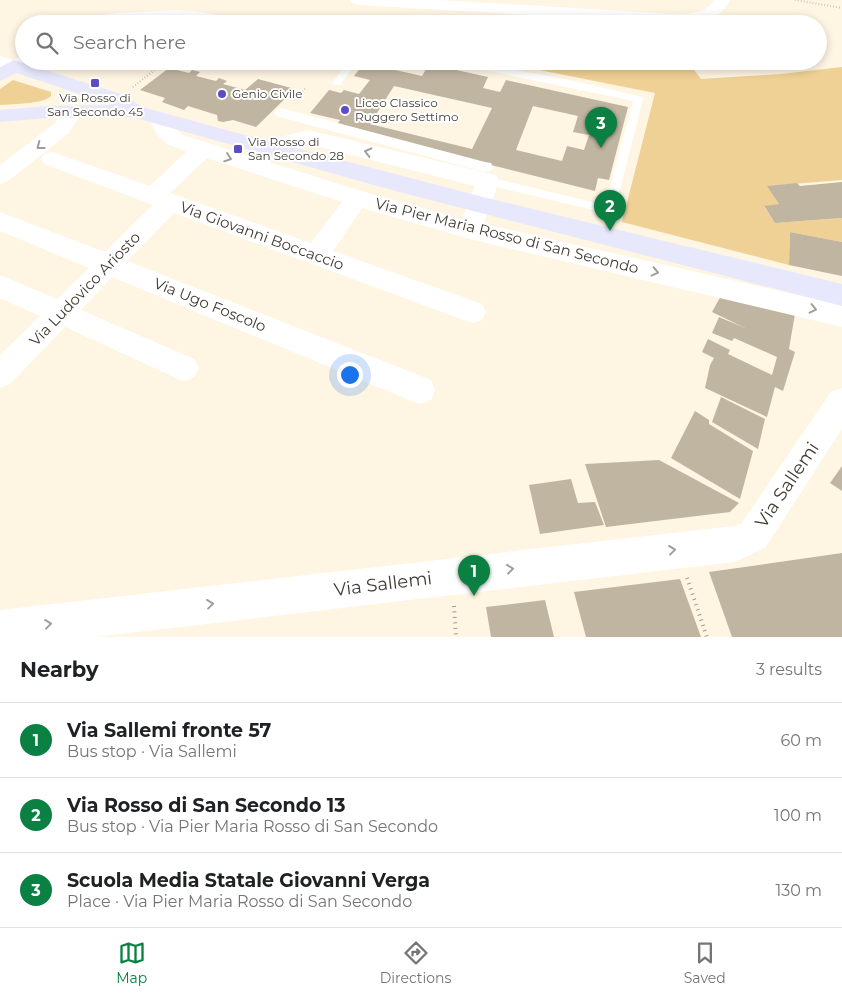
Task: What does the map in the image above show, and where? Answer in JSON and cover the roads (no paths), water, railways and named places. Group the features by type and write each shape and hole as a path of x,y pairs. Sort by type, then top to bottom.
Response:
{"main road":[{"name":"Via Pier Maria Rosso di San Secondo","path":"22,70 76,86 159,118 265,148 502,212 842,295"},
{"path":"48,112 66,101 76,86"},
{"path":"0,116 126,105"}],"street":[{"path":"358,0 499,11 592,15"},
{"path":"702,15 711,13 718,8 722,0"},
{"path":"0,176 62,128 73,111"},
{"path":"281,113 486,180"},
{"name":"Via Pier Maria Rosso di San Secondo","path":"159,118 165,132 175,140 357,198 842,316"},
{"path":"265,148 308,137 486,180"},
{"name":"Via Ludovico Ariosto","path":"0,375 108,264 203,149"},
{"name":"Via Giovanni Boccaccio","path":"52,159 472,312"},
{"path":"473,225 486,180"},
{"path":"316,256 357,198"},
{"name":"Via Ugo Foscolo","path":"0,221 420,390"},
{"path":"0,286 184,368"},
{"name":"Via Sallemi","path":"0,629 677,549 735,544 753,536 842,402"}],"lane":[{"path":"336,83 347,70"},
{"path":"486,180 610,210 638,99 499,70"}],"place":[{"name":"Via Rosso di San Secondo 45","path":"95,83"},
{"name":"Genio Civile","path":"222,94"},
{"name":"Liceo Classico Ruggero Settimo","path":"345,110"},
{"name":"Scuola Media Statale Giovanni Verga","path":"601,148"},
{"name":"Via Rosso di San Secondo 28","path":"238,149"},
{"name":"Via Rosso di San Secondo 13","path":"610,231"},
{"name":"Via Sallemi fronte 57","path":"474,596"}]}
